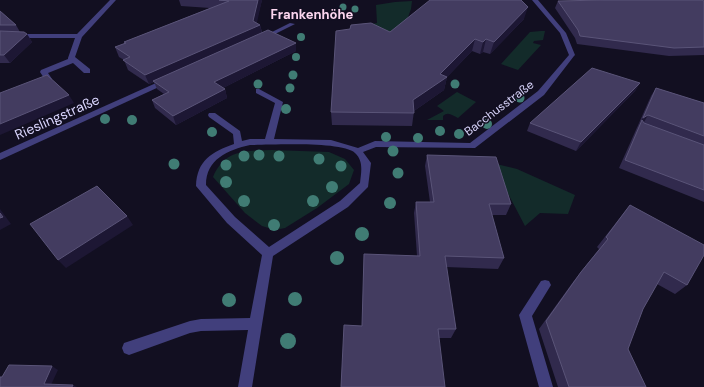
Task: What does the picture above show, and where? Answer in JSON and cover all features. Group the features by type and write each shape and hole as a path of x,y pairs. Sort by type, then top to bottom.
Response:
{"street":[{"path":"87,71 71,58 79,36 113,0"},
{"name":"Bacchusstraße","path":"358,151 374,144 472,146 541,93 572,56 563,34 535,0"},
{"path":"256,41 292,24"},
{"path":"0,36 79,36"},
{"path":"34,84 48,79 44,72 73,60"},
{"name":"Rieslingstraße","path":"0,157 176,77"},
{"path":"259,91 279,102 269,142"},
{"path":"212,115 237,133 238,144"},
{"path":"245,387 268,253 344,204 365,184 366,163 358,151 349,147 331,143 250,142 238,144 226,149 209,162 202,172 201,186 231,220 268,253"},
{"path":"545,285 524,315 546,387"},
{"path":"129,348 190,327 201,325 255,324"}],"green space":[{"path":"412,1 411,9 404,28 389,35 372,24 377,23 376,5"},
{"path":"545,31 543,40 534,41 533,43 541,45 518,70 501,64 530,32"},
{"path":"457,92 476,102 458,118 448,114 443,116 443,120 427,120 444,111 437,106"},
{"path":"272,150 329,152 345,159 354,170 349,184 317,208 285,228 275,230 262,226 245,213 213,177 218,168 230,156 237,153"},
{"path":"492,163 517,169 575,195 568,214 540,213 525,226"}],"building":[{"path":"219,0 258,0 253,21 260,25 145,75 123,60 130,57 115,47 126,43 124,42 229,1"},
{"path":"430,0 521,0 528,7 494,42 486,39 483,42 475,39 440,74 447,77 413,100 414,113 331,112 336,31 350,29 351,25 371,23 390,32"},
{"path":"702,0 704,1 704,47 674,48 580,36 578,30 558,1"},
{"path":"0,11 16,25 0,25"},
{"path":"268,30 296,43 214,82 225,89 173,116 152,100 169,92 153,81"},
{"path":"0,31 24,32 27,34 4,55 0,55"},
{"path":"592,68 640,83 581,142 530,123"},
{"path":"47,75 69,95 0,124 0,93"},
{"path":"656,88 704,103 704,136 648,115 643,118"},
{"path":"642,120 644,123 704,145 704,190 625,160"},
{"path":"427,155 496,157 511,204 489,204 504,258 445,256 456,329 438,329 445,387 341,387 344,325 362,326 364,254 420,256 416,202 434,202"},
{"path":"97,186 127,216 58,260 30,224"},
{"path":"630,205 704,245 704,255 687,285 664,272 643,309 628,349 646,387 569,387 546,321 581,272 608,239 606,237"},
{"path":"9,365 52,366 44,384 73,385 72,387 0,387 0,377 2,377"}],"district":[{"name":"Frankenhöhe","path":"312,14"}]}
